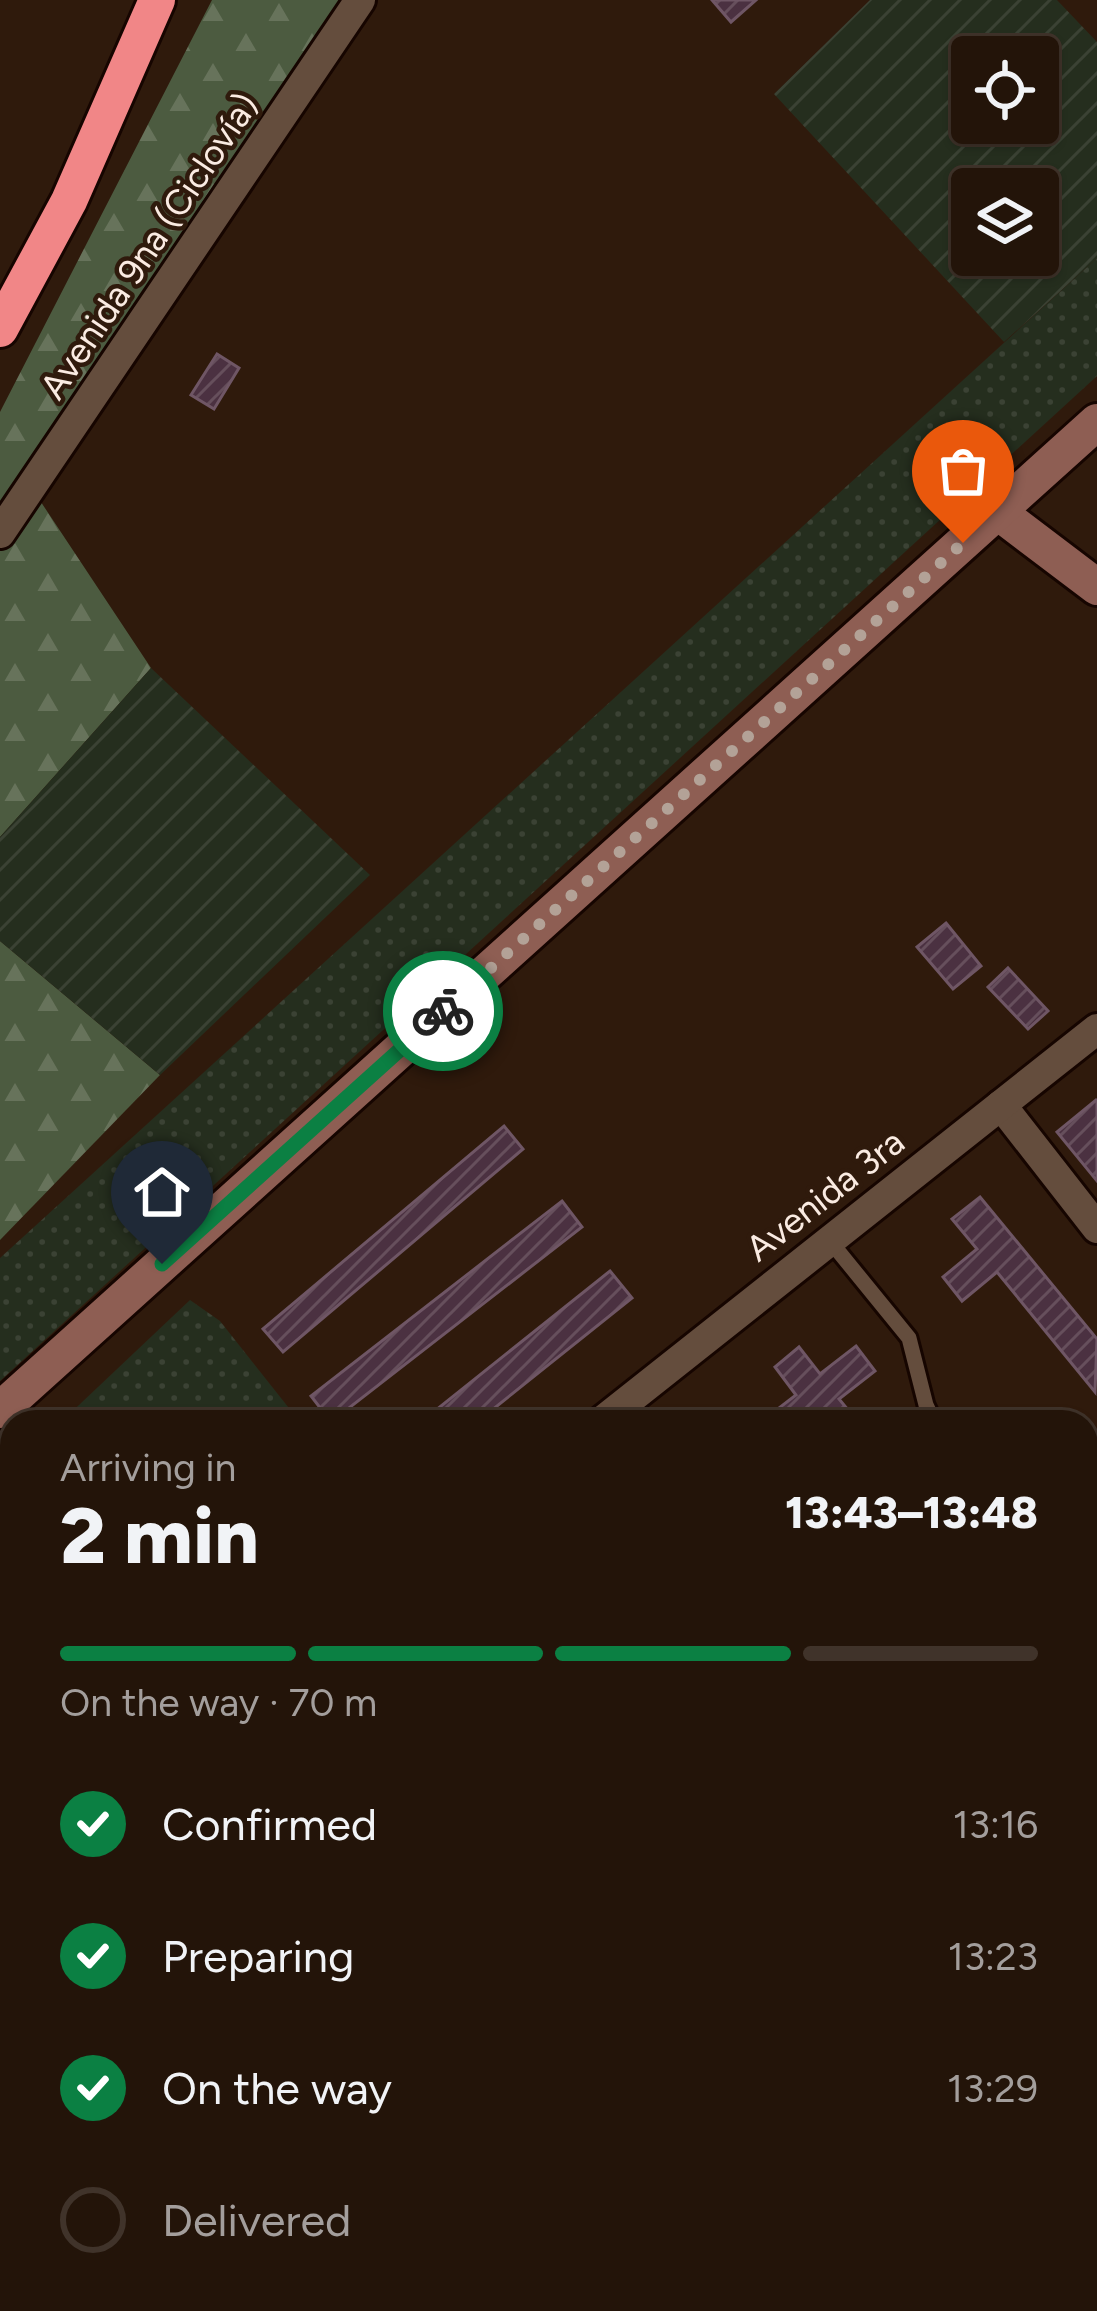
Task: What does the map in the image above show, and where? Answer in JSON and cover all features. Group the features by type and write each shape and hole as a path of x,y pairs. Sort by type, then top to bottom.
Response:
{"highway":[{"path":"0,328 69,201 157,0"}],"main road":[{"path":"0,1410 1097,422"},
{"path":"998,512 1097,587"}],"street":[{"name":"Avenida 9na (Ciclovía)","path":"0,533 360,0"},
{"name":"Avenida 3ra","path":"616,1410 1097,1029"},
{"path":"1001,1105 1097,1228"}],"lane":[{"path":"830,1241 909,1338 928,1410"}],"green space":[{"path":"212,0 366,0 29,484 151,668 0,837 0,412"},
{"path":"870,0 1057,0 1097,42 1097,258 1004,342 774,94"},
{"path":"1097,258 1097,376 0,1381 0,1258"},
{"path":"151,668 370,875 160,1075 0,941 0,837"},
{"path":"0,941 160,1075 0,1240"},
{"path":"190,1300 220,1321 290,1410 74,1410"}],"building":[{"path":"712,0 756,0 731,22"},
{"path":"217,354 239,368 214,409 191,395"},
{"path":"946,923 981,966 953,989 917,947"},
{"path":"1008,968 1048,1011 1028,1029 988,987"},
{"path":"1097,1101 1097,1181 1057,1132"},
{"path":"504,1126 523,1149 283,1352 263,1329"},
{"path":"980,1197 1097,1339 1095,1392 997,1272 962,1301 943,1277 977,1249 952,1219"},
{"path":"562,1201 582,1227 346,1410 322,1410 311,1396"},
{"path":"610,1271 632,1298 492,1410 436,1410"},
{"path":"856,1346 875,1371 839,1399 848,1410 777,1410 796,1395 775,1367 799,1347 820,1374"}],"way so far":[{"path":"443,1011 963,543"}],"route":[{"path":"162,1264 443,1011"}]}
